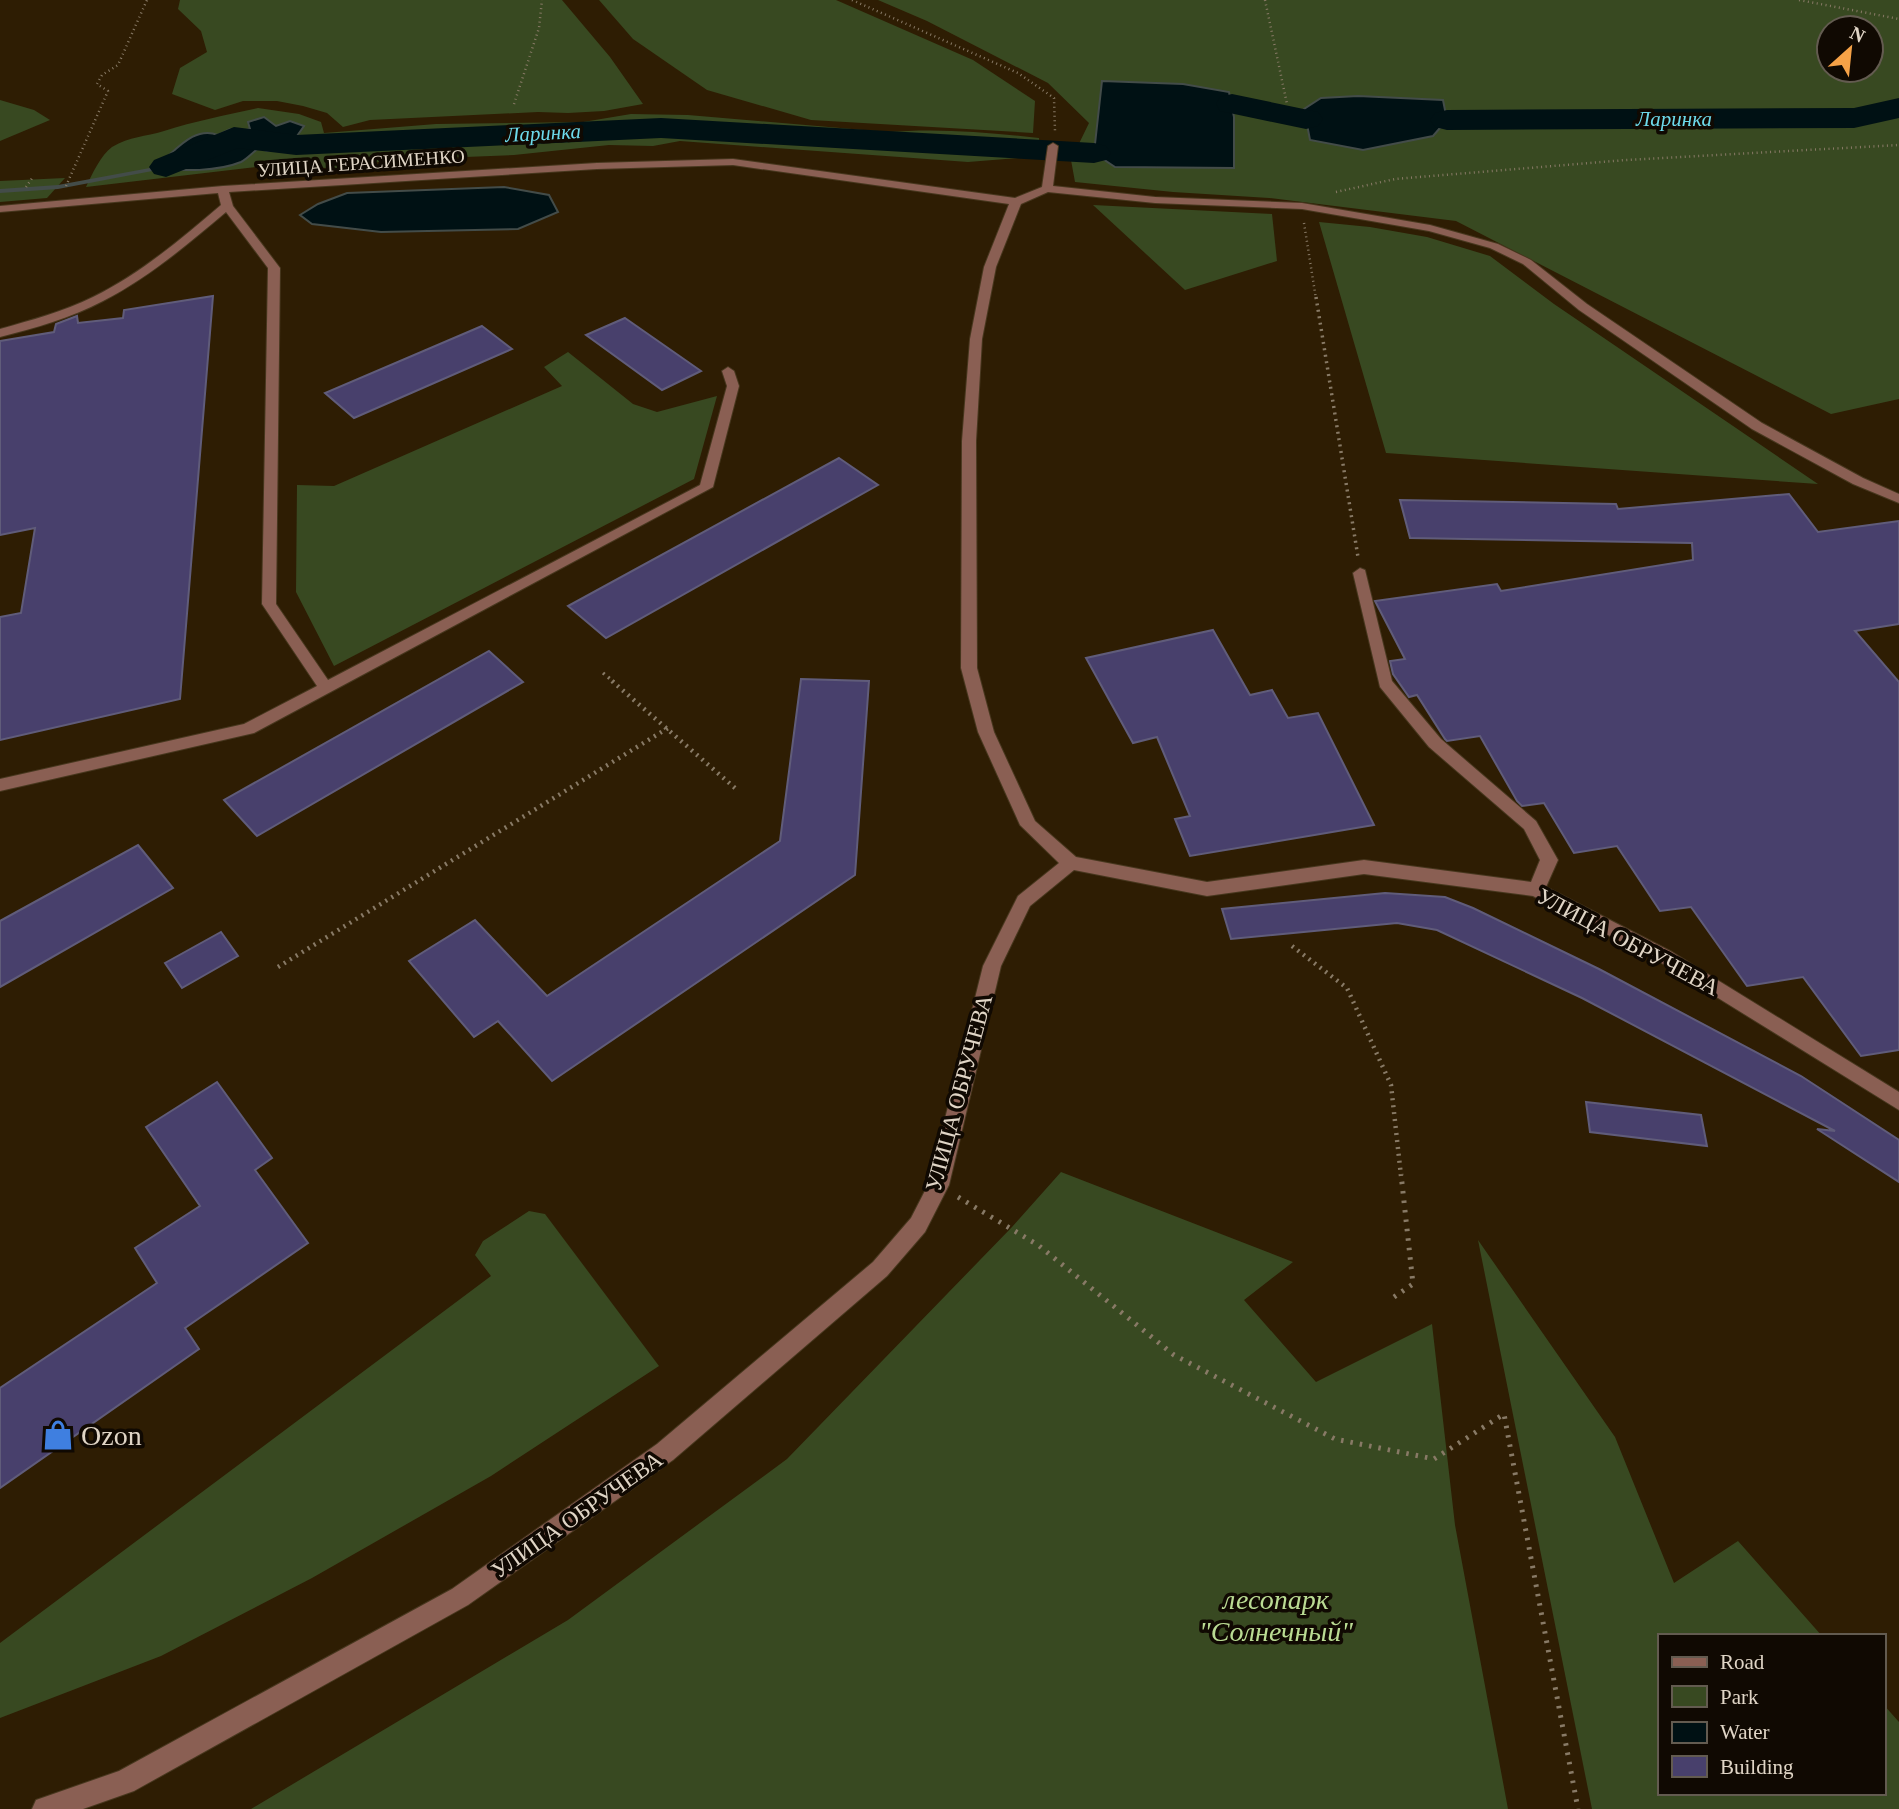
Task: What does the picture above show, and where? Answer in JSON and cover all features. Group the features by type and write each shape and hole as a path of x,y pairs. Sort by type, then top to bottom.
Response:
{"street":[{"path":"1047,189 1053,150"},
{"name":"УЛИЦА ГЕРАСИМЕНКО","path":"0,209 223,189 597,166 733,162 1016,202"},
{"path":"223,189 227,206 274,268 269,604 326,688"},
{"path":"1070,863 1028,825 986,732 969,668 969,441 976,339 990,267 1016,202 1047,189 1155,200 1302,206 1430,228 1494,246 1527,261 1583,307 1757,426 1858,481 1899,499"},
{"path":"0,333 46,319 109,293 178,247 227,206"},
{"path":"0,785 248,729 706,488 733,386 727,371"},
{"path":"1360,573 1385,683 1436,743 1530,825 1549,860 1536,890"},
{"name":"УЛИЦА ОБРУЧЕВА","path":"45,1809 125,1782 460,1597 665,1452 880,1269 918,1225 939,1185 992,966 1024,901 1070,863 1207,889 1364,867 1536,890 1666,957 1899,1102"}],"path":[{"path":"68,182 108,91 97,84 102,75 118,65 147,0"},
{"path":"514,104 539,28 542,0"},
{"path":"852,0 1018,73 1054,98 1056,122 1053,150"},
{"path":"1265,0 1287,104"},
{"path":"1799,0 1899,19"},
{"path":"1360,573 1302,206 1345,189 1395,179 1626,160 1899,145"},
{"path":"603,673 735,788"},
{"path":"278,967 667,728"},
{"path":"1292,946 1347,988 1391,1086 1413,1284 1394,1297"},
{"path":"939,1185 1038,1245 1174,1355 1335,1439 1434,1460 1504,1414 1578,1809"}],"green space":[{"path":"180,0 562,0 610,57 643,104 604,111 370,120 343,127 327,113 277,101 243,101 215,110 172,94 180,68 207,52 201,31 178,9"},
{"path":"599,0 836,0 973,60 1035,101 1033,133 811,120 707,90 633,39"},
{"path":"878,0 1899,0 1899,399 1831,414 1456,221 1269,198 1075,182 1071,160 1089,123 1048,83 927,21","holes":["1358,96 1443,100 1363,150 1311,140 1304,109 1321,98"]},
{"path":"0,100 34,110 50,120 0,141"},
{"path":"258,108 299,114 321,122 324,133 436,124 583,122 631,114 688,115 887,132 982,132 1039,138 1040,153 1031,157 968,162 680,141 653,146 609,145 514,155 388,160 345,169 274,165 86,187 104,155 119,143"},
{"path":"65,178 47,198 0,202 0,181"},
{"path":"1093,205 1272,214 1277,261 1185,290"},
{"path":"1319,222 1427,237 1490,256 1554,304 1818,484 1386,453"},
{"path":"568,352 633,404 657,412 717,396 694,479 334,666 296,592 297,485 334,486 562,386 544,367"},
{"name":"лесопарк \"Солнечный\"","path":"1061,1172 1293,1262 1244,1300 1316,1382 1432,1324 1455,1525 1508,1809 251,1809 568,1620 787,1459 1012,1227"},
{"path":"529,1211 545,1214 659,1366 491,1476 312,1578 161,1656 0,1718 0,1643 491,1276 475,1255 483,1241"},
{"path":"1478,1240 1615,1437 1674,1583 1738,1541 1820,1634 1658,1634 1658,1795 1885,1795 1885,1706 1899,1722 1899,1809 1592,1809"}],"water":[{"path":"1102,81 1183,84 1229,92 1234,117 1234,168 1115,167 1094,153"},
{"path":"1358,96 1443,100 1447,120 1433,136 1363,150 1310,140 1304,109 1321,98"},
{"path":"264,117 276,126 290,121 304,126 297,136 296,145 267,151 259,148 241,162 212,169 177,169 161,162 194,136 202,133 218,135 230,129 236,132 250,129 248,122"},
{"path":"504,187 549,195 558,212 518,229 381,232 312,224 300,215 318,204 347,193"}],"building":[{"path":"213,296 180,699 0,740 0,617 21,613 35,528 0,535 0,341 54,332 56,324 77,316 78,323 123,318 124,310"},
{"path":"625,318 701,371 662,390 586,335"},
{"path":"482,326 512,349 354,418 325,393"},
{"path":"839,458 878,485 606,638 568,606"},
{"path":"1789,494 1818,532 1899,521 1899,624 1855,631 1899,682 1899,1050 1861,1056 1803,977 1747,986 1691,907 1660,911 1617,846 1574,853 1544,803 1522,806 1517,801 1480,736 1447,741 1417,695 1409,697 1393,674 1390,661 1405,659 1375,601 1497,584 1501,591 1693,560 1692,543 1410,538 1400,500 1616,504 1618,509"},
{"path":"1213,630 1250,695 1272,690 1288,718 1318,713 1374,825 1190,856 1175,819 1190,816 1157,737 1133,743 1086,658"},
{"path":"489,651 523,682 257,836 224,800"},
{"path":"801,679 869,681 855,875 552,1081 498,1021 474,1037 409,961 475,920 547,996 780,841"},
{"path":"138,845 173,888 0,987 0,921"},
{"path":"1385,893 1445,897 1473,908 1599,969 1801,1076 1899,1140 1899,1182 1817,1129 1835,1131 1582,998 1437,930 1397,923 1231,939 1222,909"},
{"path":"221,932 238,956 182,988 165,963"},
{"path":"217,1082 272,1158 255,1170 308,1243 185,1328 199,1349 0,1488 0,1388 157,1283 135,1248 200,1206 146,1127"},
{"path":"1586,1102 1701,1115 1707,1146 1590,1132"}],"waterway":[{"name":"Ларинка","path":"1232,104 1306,119"},
{"name":"Ларинка","path":"1447,120 1854,118 1899,108"},
{"name":"Ларинка","path":"166,167 234,137 296,145 661,128 1094,153"},
{"name":"Ларинка","path":"0,191 58,187 166,167"}],"place":[{"name":"Ozon","path":"58,1435"}]}
